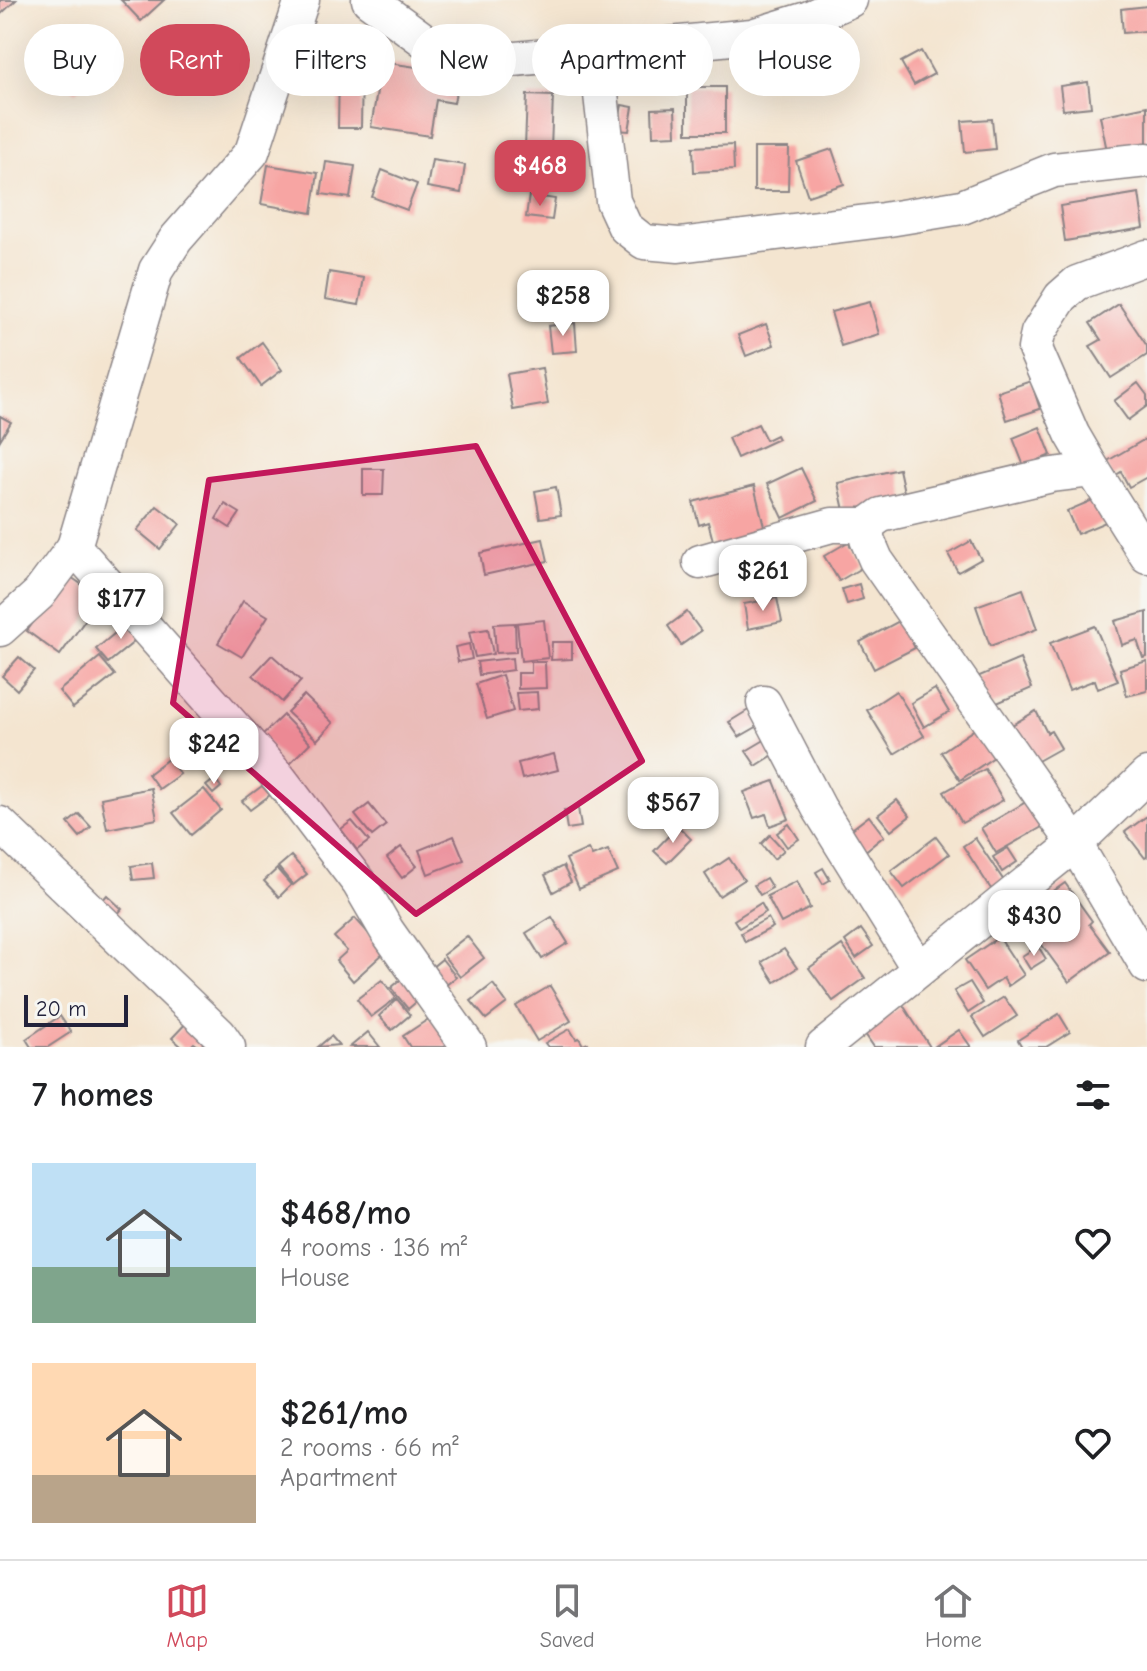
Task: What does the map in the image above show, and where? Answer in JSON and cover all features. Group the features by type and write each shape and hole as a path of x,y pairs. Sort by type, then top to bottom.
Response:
{"street":[{"path":"0,629 39,594 74,547 156,270 176,239 252,152 302,0"},
{"path":"369,0 432,46 484,62 532,57"},
{"path":"713,40 752,36 807,19 850,0"},
{"path":"601,96 613,201 625,227 644,242 679,245 883,220 962,207 1054,170 1147,160"},
{"path":"1147,257 1077,283 1061,297 1038,333 1035,349 1072,434 1147,556"},
{"path":"700,562 832,525 867,525 881,515 1052,475 1093,470"},
{"path":"867,525 867,539 876,560 1075,844 1147,966"},
{"path":"74,547 279,778 359,883 387,931 469,1047"},
{"path":"764,703 819,808 919,969"},
{"path":"823,1047 1075,844 1147,775"},
{"path":"0,824 219,1034 228,1047"}],"highlighted area":[{"path":"476,446 642,761 416,914 173,703 209,480"}],"building":[{"path":"0,0 16,0 0,15"},
{"path":"121,0 164,0 141,21"},
{"path":"1147,6 1147,31 1123,33 1121,9"},
{"path":"921,51 934,74 914,85 901,62"},
{"path":"395,64 411,66 411,96 455,96 454,103 436,100 430,136 371,127 376,96 395,96"},
{"path":"1088,82 1091,107 1063,110 1060,86"},
{"path":"713,87 725,87 725,133 687,133 687,96 713,96"},
{"path":"527,95 553,96 551,149 525,148"},
{"path":"339,96 362,96 361,128 338,128"},
{"path":"622,105 633,107 629,131 617,130"},
{"path":"1147,106 1147,143 1107,151 1100,116"},
{"path":"675,108 676,135 653,136 652,109"},
{"path":"992,119 995,149 965,152 962,121"},
{"path":"733,145 734,170 694,172 693,147"},
{"path":"754,148 789,148 788,191 754,191"},
{"path":"832,149 844,184 808,196 796,161"},
{"path":"525,158 555,161 552,187 522,183"},
{"path":"432,160 465,165 461,193 427,187"},
{"path":"326,162 355,166 350,198 321,194"},
{"path":"268,165 318,173 312,213 261,204"},
{"path":"382,170 417,184 407,210 372,197"},
{"path":"1139,193 1144,228 1065,241 1060,206"},
{"path":"529,195 555,199 552,220 526,217"},
{"path":"329,272 364,278 359,305 325,299"},
{"path":"870,302 879,334 841,346 831,312"},
{"path":"1119,304 1147,346 1147,355 1111,378 1090,346 1101,340 1090,323"},
{"path":"575,323 577,351 551,353 548,326"},
{"path":"766,324 774,345 746,356 738,335"},
{"path":"262,342 282,370 261,386 241,358"},
{"path":"542,368 548,404 513,410 507,374"},
{"path":"1031,381 1040,409 1007,420 998,392"},
{"path":"1138,383 1147,395 1147,406 1128,420 1114,401"},
{"path":"0,416 11,422 0,440"},
{"path":"758,424 766,440 776,435 778,439 737,458 728,438"},
{"path":"1040,427 1051,455 1024,466 1013,438"},
{"path":"1147,438 1147,477 1129,487 1121,472 1113,477 1104,463"},
{"path":"801,468 817,501 783,518 767,484"},
{"path":"363,469 384,469 383,495 363,495"},
{"path":"899,469 906,501 845,515 838,483"},
{"path":"754,486 766,534 715,548 708,522 699,525 693,502"},
{"path":"556,487 561,515 540,518 535,491"},
{"path":"1102,496 1113,519 1077,534 1067,511"},
{"path":"225,504 240,513 230,528 216,519"},
{"path":"157,506 180,524 160,549 137,530"},
{"path":"543,539 548,561 484,575 480,553"},
{"path":"971,541 981,559 958,572 948,554"},
{"path":"848,542 863,567 839,581 824,556"},
{"path":"68,575 101,598 60,655 27,631"},
{"path":"859,584 863,599 847,604 842,589"},
{"path":"1023,589 1037,629 990,646 976,606"},
{"path":"777,598 782,622 748,629 744,604"},
{"path":"243,601 268,616 242,657 218,643"},
{"path":"687,612 701,631 681,645 668,626"},
{"path":"1147,612 1147,657 1143,658 1137,640 1122,645 1115,621"},
{"path":"133,618 145,633 108,663 96,649"},
{"path":"544,620 548,658 521,661 517,623"},
{"path":"901,620 915,648 874,669 860,642"},
{"path":"515,623 516,652 496,653 494,624"},
{"path":"1095,626 1118,681 1098,689 1095,680 1069,690 1050,643"},
{"path":"488,629 493,654 475,657 469,632"},
{"path":"552,642 572,642 572,659 551,660"},
{"path":"469,644 472,659 458,662 455,647"},
{"path":"272,655 301,681 282,702 253,675"},
{"path":"19,657 34,670 17,690 2,676"},
{"path":"100,657 115,675 73,708 59,691"},
{"path":"512,658 513,670 479,675 477,662"},
{"path":"1020,659 1032,688 990,706 977,677"},
{"path":"1147,661 1147,691 1127,696 1120,669"},
{"path":"531,662 545,662 546,688 518,689 518,673 531,673"},
{"path":"502,675 513,711 487,719 476,684"},
{"path":"935,689 949,712 924,727 911,703"},
{"path":"896,691 924,736 894,754 867,710"},
{"path":"537,692 538,709 518,711 516,693"},
{"path":"304,695 333,723 317,740 287,712"},
{"path":"750,709 760,725 739,737 729,722"},
{"path":"1036,711 1047,733 1051,731 1061,748 1027,767 1005,729"},
{"path":"283,715 310,743 289,764 261,736"},
{"path":"978,727 997,755 960,780 941,752"},
{"path":"768,738 778,752 756,766 746,751"},
{"path":"554,754 558,770 522,779 518,763"},
{"path":"168,759 180,774 159,789 148,774"},
{"path":"985,769 1003,800 962,823 944,792"},
{"path":"215,779 221,787 213,794 206,786"},
{"path":"774,781 789,819 770,826 766,814 754,818 744,792"},
{"path":"262,786 270,795 250,810 242,801"},
{"path":"151,788 157,819 107,829 101,798"},
{"path":"204,789 221,810 191,835 173,813"},
{"path":"897,800 910,816 891,831 878,815"},
{"path":"1026,802 1042,827 996,853 981,828"},
{"path":"369,804 386,825 372,836 355,815"},
{"path":"578,808 581,827 567,829 564,810"},
{"path":"79,814 91,827 80,837 68,823"},
{"path":"869,816 884,836 864,852 848,832"},
{"path":"1147,816 1147,857 1145,858 1125,832"},
{"path":"352,821 369,841 357,850 341,829"},
{"path":"789,824 799,839 787,847 777,833"},
{"path":"678,826 691,839 667,863 654,851"},
{"path":"770,835 784,850 774,859 761,844"},
{"path":"454,836 464,860 428,874 419,850"},
{"path":"936,837 949,854 904,888 891,871"},
{"path":"975,838 1004,881 991,889 963,846"},
{"path":"401,847 417,866 402,878 387,858"},
{"path":"1008,848 1017,862 1002,872 993,857"},
{"path":"588,849 592,856 608,850 618,872 579,889 566,859"},
{"path":"291,856 307,874 293,885 278,867"},
{"path":"729,858 744,880 719,896 705,874"},
{"path":"152,863 154,878 133,880 131,866"},
{"path":"563,866 571,882 553,892 545,875"},
{"path":"823,868 830,880 823,884 816,872"},
{"path":"277,869 291,885 279,897 264,881"},
{"path":"766,878 772,888 760,895 754,885"},
{"path":"797,881 810,908 781,923 767,896"},
{"path":"1065,883 1110,952 1069,982 1020,915"},
{"path":"107,895 122,909 116,916 101,902"},
{"path":"761,903 766,912 739,928 734,920"},
{"path":"552,917 568,943 542,959 526,933"},
{"path":"355,918 385,952 353,981 336,961 347,951 334,937"},
{"path":"768,918 773,927 745,942 741,933"},
{"path":"861,929 873,946 856,958 845,941"},
{"path":"467,936 484,958 460,977 443,955"},
{"path":"999,937 1024,975 1008,986 1003,978 985,990 965,960"},
{"path":"842,945 865,978 833,1001 809,968"},
{"path":"1038,946 1046,959 1030,969 1022,956"},
{"path":"784,949 797,968 775,982 762,962"},
{"path":"442,959 456,977 445,986 431,968"},
{"path":"404,977 422,997 408,1009 391,988"},
{"path":"382,980 396,998 371,1017 357,999"},
{"path":"970,982 983,1003 968,1013 954,991"},
{"path":"493,984 507,1003 486,1019 471,1001"},
{"path":"550,986 571,1021 537,1041 516,1006"},
{"path":"1004,997 1017,1016 985,1037 972,1017"},
{"path":"397,999 410,1015 392,1030 379,1016"},
{"path":"903,1005 930,1047 874,1047 863,1031"},
{"path":"1059,1014 1070,1032 1046,1047 1022,1047 1018,1040"},
{"path":"60,1016 71,1032 48,1047 31,1047 26,1039"},
{"path":"430,1018 455,1047 410,1047 403,1036"},
{"path":"190,1019 209,1037 200,1047 194,1043 190,1047 182,1047 172,1038"},
{"path":"570,1029 576,1039 579,1038 583,1045 588,1043 590,1047 548,1047 545,1043"},
{"path":"959,1030 971,1047 934,1047"},
{"path":"368,1032 380,1047 350,1047"},
{"path":"331,1036 339,1045 318,1047"}]}
